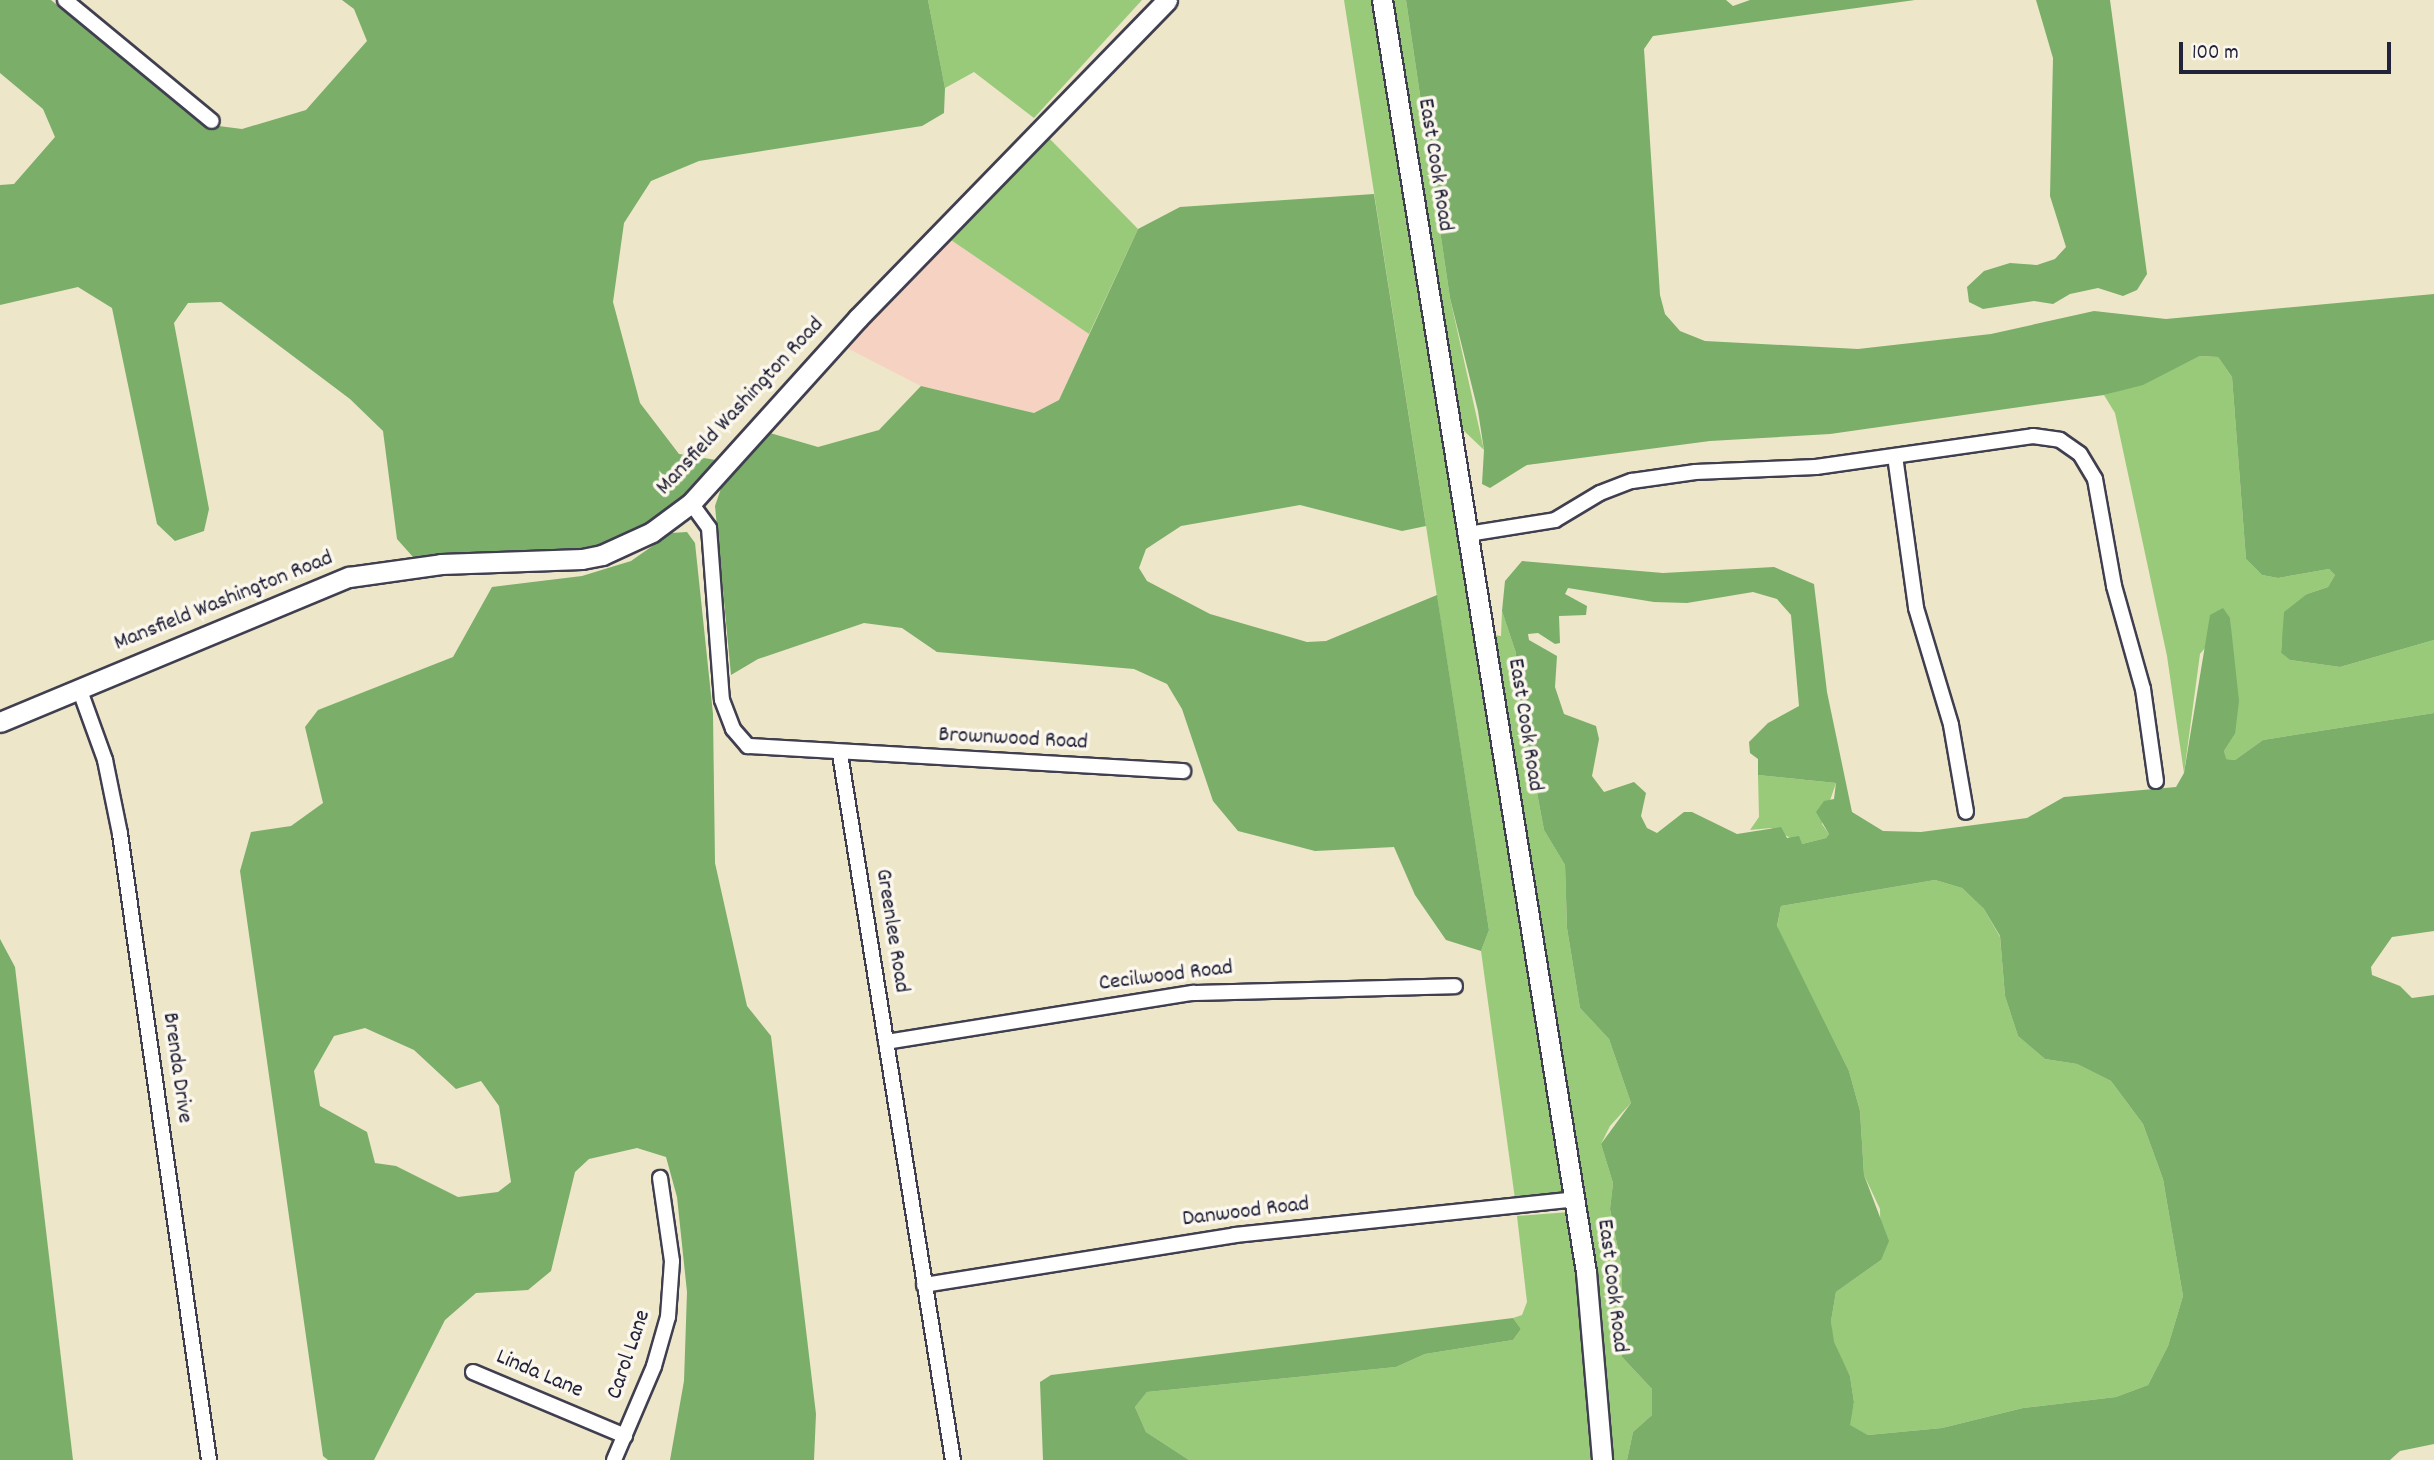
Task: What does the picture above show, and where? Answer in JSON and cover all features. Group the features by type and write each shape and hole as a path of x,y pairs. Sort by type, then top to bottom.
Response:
{"main road":[{"name":"Mansfield Washington Road","path":"0,722 349,577 405,567 602,555 652,532 691,503 859,318 1167,0"},
{"name":"East Cook Road","path":"1382,0 1575,1199 1593,1331 1602,1460"}],"street":[{"path":"65,0 212,121"},
{"path":"1468,534 1555,520 1600,493 1632,481 1895,456 2033,436 2060,440 2080,454 2099,495 2113,586 2143,689 2156,781"},
{"path":"1895,456 1916,608 1951,725 1966,812"},
{"path":"691,503 709,528 720,682 733,730 739,740 762,750 840,754"},
{"name":"Brenda Drive","path":"79,688 105,760 120,834 209,1460"},
{"name":"Brownwood Road","path":"840,754 1183,771"},
{"name":"Greenlee Road","path":"840,754 953,1460"},
{"name":"Cecilwood Road","path":"886,1042 1193,993 1455,986"},
{"name":"Carol Lane","path":"614,1460 668,1317 673,1261 660,1178"},
{"name":"Danwood Road","path":"924,1284 1235,1235 1575,1199"},
{"name":"Linda Lane","path":"474,1372 625,1436"}],"shaded area":[{"path":"948,238 1089,334 1059,400 1035,413 921,386 843,346"}],"green space":[{"path":"0,0 51,0 203,124 242,129 306,110 367,41 354,9 342,0 928,0 945,88 944,113 922,126 699,161 651,181 624,223 613,302 640,403 679,454 716,460 689,492 639,532 600,549 413,557 397,539 383,431 350,399 221,302 188,303 174,323 209,509 204,531 175,541 157,524 112,308 78,287 0,305 0,185 14,184 55,137 43,109 0,73"},
{"path":"928,0 1142,0 1034,118 974,72 945,88"},
{"path":"1344,0 1373,0 1566,1192 1515,1199 1481,951 1489,930"},
{"path":"1391,0 1406,0 1450,298 1484,450 1461,428"},
{"path":"1406,0 1726,0 1733,6 1750,0 1915,0 1653,36 1644,49 1660,295 1665,314 1680,331 1705,341 1858,349 1991,334 2094,311 2166,319 2434,294 2434,640 2340,667 2290,660 2281,653 2284,612 2307,594 2328,587 2335,575 2329,569 2278,578 2262,575 2246,559 2232,377 2218,357 2200,356 2143,385 2104,395 1830,434 1710,441 1527,465 1490,488 1482,484 1484,450 1478,411 1450,298"},
{"path":"2036,0 2110,0 2147,274 2137,290 2123,296 2098,288 2070,294 2053,304 2034,301 1983,309 1969,302 1967,287 1984,271 2010,263 2037,265 2055,259 2066,247 2050,196 2053,58"},
{"path":"1047,136 1138,229 1089,334 948,238"},
{"path":"1374,194 1426,526 1402,531 1300,505 1181,526 1146,549 1139,568 1147,581 1210,614 1307,642 1326,641 1437,595 1489,930 1481,951 1446,940 1415,895 1394,847 1315,851 1238,831 1213,801 1182,709 1167,684 1134,669 937,652 902,628 864,623 758,659 731,675 715,506 730,462 770,433 818,447 879,430 921,386 1034,413 1059,400 1138,229 1180,207"},
{"path":"2200,356 2218,357 2232,377 2246,559 2262,575 2278,578 2329,569 2335,575 2328,587 2307,594 2282,639 2281,653 2290,660 2340,667 2434,640 2434,713 2263,740 2235,760 2225,759 2224,751 2235,734 2230,618 2200,654 2184,773 2167,656 2115,413 2104,395 2146,383"},
{"path":"687,532 695,543 713,714 715,863 747,1006 771,1036 816,1414 814,1460 670,1460 684,1381 687,1292 677,1197 666,1157 637,1148 589,1159 575,1172 551,1271 528,1290 476,1293 445,1320 374,1460 328,1460 323,1456 240,871 251,832 291,826 323,803 305,727 318,710 453,657 492,587 582,576 631,561 671,533","holes":["365,1028 414,1050 456,1089 481,1081 499,1106 511,1182 498,1192 458,1197 396,1166 375,1163 367,1132 320,1106 314,1071 334,1036"]},
{"path":"1522,561 1663,573 1774,567 1814,584 1827,692 1852,812 1883,831 1921,832 2027,818 2064,797 2176,787 2184,773 2210,615 2223,608 2230,618 2239,701 2235,734 2224,751 2226,759 2235,760 2263,740 2434,713 2434,931 2392,937 2371,967 2372,975 2400,986 2412,998 2434,995 2434,1444 2400,1451 2390,1460 1627,1460 1633,1432 1652,1415 1652,1389 1622,1357 1622,1269 1610,1209 1613,1183 1601,1144 1631,1103 1609,1039 1580,1008 1567,928 1565,865 1544,830 1514,670 1516,653 1502,611 1505,581","holes":["1568,588 1654,602 1687,603 1753,592 1777,599 1791,615 1799,706 1768,723 1749,742 1750,753 1758,759 1758,775 1836,783 1834,799 1824,801 1816,812 1829,834 1826,838 1802,844 1799,836 1787,838 1781,827 1737,834 1692,812 1684,812 1657,833 1647,828 1641,816 1646,793 1634,782 1604,792 1592,776 1599,739 1596,726 1564,714 1555,687 1557,656 1529,640 1528,634 1538,633 1555,644 1560,643 1559,616 1586,615 1587,606 1565,594","1935,880 1962,888 1984,909 2000,936 2005,996 2018,1036 2045,1059 2077,1064 2111,1081 2143,1124 2163,1179 2183,1296 2168,1346 2148,1385 2116,1397 2023,1408 1942,1428 1868,1435 1850,1425 1854,1402 1850,1376 1834,1342 1831,1321 1836,1292 1881,1260 1889,1241 1864,1175 1860,1111 1849,1071 1777,926 1781,906"]},
{"path":"1502,611 1516,653 1514,670 1544,830 1565,865 1567,928 1580,1008 1609,1039 1631,1103 1610,1126 1601,1144 1613,1183 1610,1209 1622,1269 1622,1357 1652,1389 1652,1415 1633,1432 1627,1460 1611,1460 1597,1278 1494,635 1501,636"},
{"path":"1758,775 1836,783 1822,824 1829,834 1826,838 1802,844 1771,828 1750,830 1759,817"},
{"path":"1935,880 1962,888 1984,909 2000,937 2005,996 2018,1036 2045,1059 2077,1064 2111,1081 2143,1124 2163,1179 2183,1296 2168,1346 2148,1385 2116,1397 2023,1408 1942,1428 1868,1435 1849,1425 1854,1402 1850,1376 1833,1342 1831,1321 1836,1292 1881,1260 1880,1209 1864,1175 1860,1111 1849,1071 1777,927 1781,906"},
{"path":"0,939 15,967 73,1460 0,1460"},
{"path":"1570,1212 1592,1460 1189,1460 1146,1432 1135,1407 1147,1392 1396,1367 1425,1354 1513,1340 1521,1329 1513,1318 1522,1315 1527,1302 1517,1216"},
{"path":"1513,1318 1521,1329 1513,1340 1425,1354 1396,1367 1147,1392 1135,1407 1146,1432 1189,1460 1043,1460 1040,1382 1051,1375"}]}
